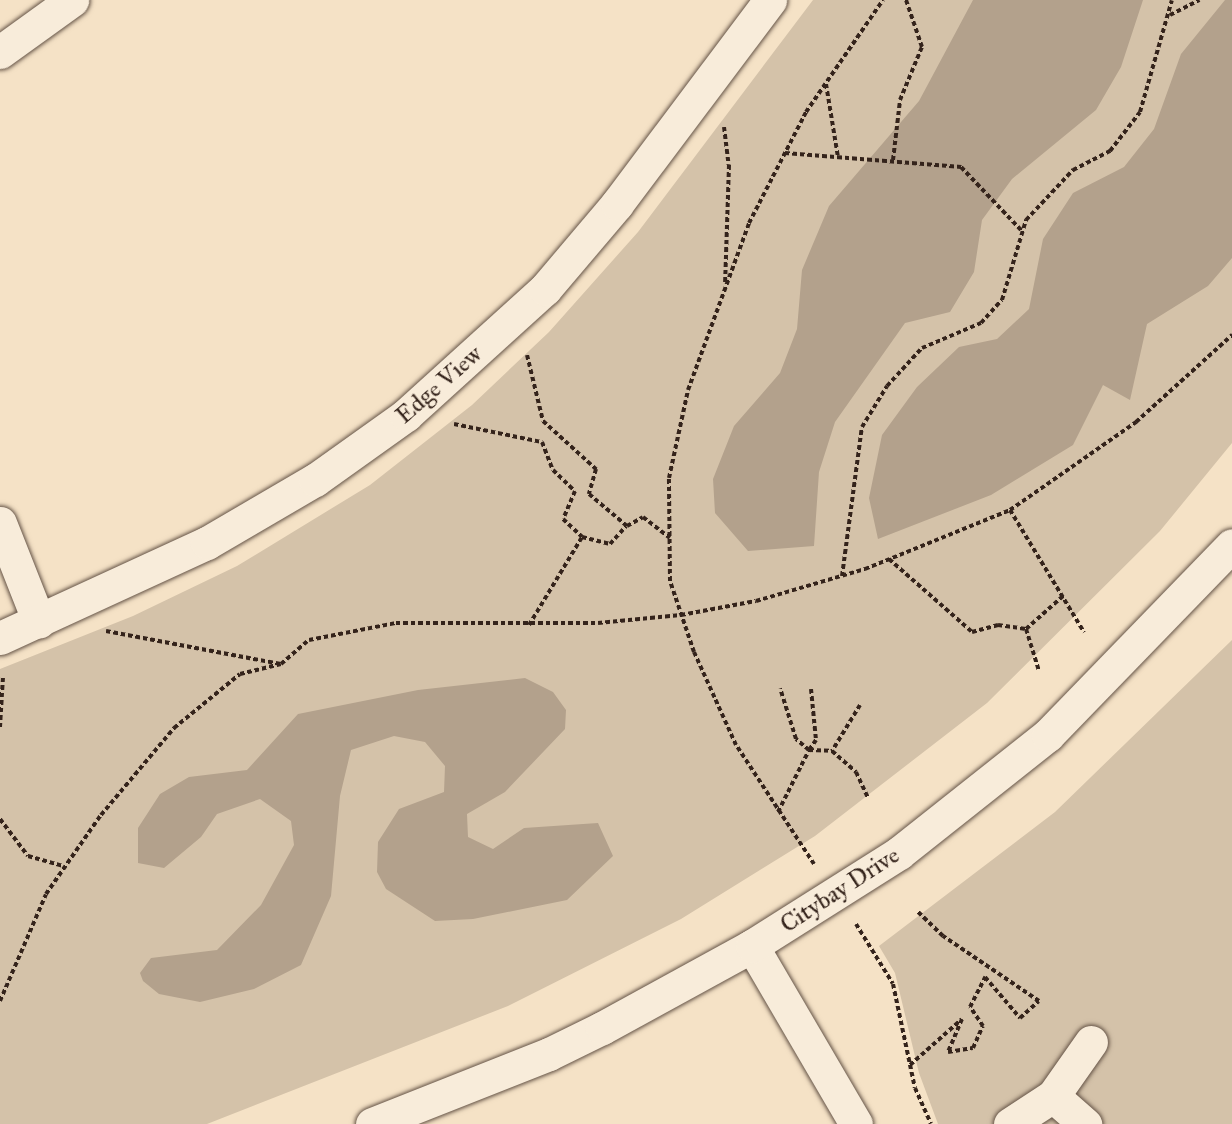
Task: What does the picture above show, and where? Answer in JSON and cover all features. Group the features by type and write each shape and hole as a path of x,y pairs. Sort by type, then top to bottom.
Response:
{"street":[{"path":"0,52 72,0"},
{"name":"Edge View","path":"1,651 39,622 258,514 406,415 520,313 617,204 770,0"},
{"path":"0,523 39,622"},
{"name":"Citybay Drive","path":"372,1124 549,1054 752,946 836,895 899,853 1048,735 1232,545"},
{"path":"752,946 856,1124"},
{"path":"1010,1124 1053,1096 1091,1042"},
{"path":"1053,1096 1085,1124"}],"path":[{"path":"883,0 826,83 785,153 749,223 724,289 688,390 669,478 669,580 681,615 736,745 893,984 910,1065 931,1124"},
{"path":"894,160 900,100 922,47 906,0"},
{"path":"842,576 862,427 887,386 922,348 981,323 1002,300 1023,232 1039,204 1072,170 1110,151 1140,112 1170,15 1172,0"},
{"path":"1170,15 1199,0"},
{"path":"716,72 729,165 724,289"},
{"path":"826,83 838,157"},
{"path":"785,153 961,167 1023,232"},
{"path":"520,313 543,421 596,469 588,494 627,526"},
{"path":"0,1001 27,933 64,866 174,728 240,674 281,664 309,640 396,623 529,625 681,615 756,602 842,576 1010,510 1136,422 1232,335"},
{"path":"406,415 542,442 553,470 575,491 563,519 582,537 610,543 627,526 643,517 670,538"},
{"path":"1010,510 1084,632"},
{"path":"529,625 582,537"},
{"path":"890,559 972,632 998,625 1026,629 1063,596"},
{"path":"84,600 97,625 122,638 232,651 281,664"},
{"path":"1026,629 1039,671"},
{"path":"0,727 1,651"},
{"path":"780,688 796,739 809,750 832,751 856,772 868,798"},
{"path":"778,812 816,740 811,689"},
{"path":"832,751 860,705"},
{"path":"0,819 28,856 64,866"},
{"path":"910,1065 962,1019 948,1052 973,1048 983,1026 970,1007 985,977 1020,1018 1039,1001 943,936 917,911"}],"shaded area":[{"path":"813,0 1232,0 1232,443 1160,531 987,703 815,836 681,919 508,1006 207,1124 0,1124 0,669 133,616 237,566 370,485 472,405 549,332 638,232"},
{"path":"973,0 1143,0 1121,67 1096,110 1012,179 982,220 974,272 950,312 905,323 835,422 819,472 814,546 748,551 715,513 713,479 734,426 780,373 797,329 802,270 829,206 919,101"},
{"path":"1225,0 1232,0 1232,258 1208,286 1147,324 1130,400 1103,385 1073,445 991,495 878,539 869,498 882,435 917,387 959,347 997,339 1029,309 1043,239 1073,193 1124,167 1154,129 1181,54"},
{"path":"1232,640 1232,1124 938,1124 919,1073 895,973 879,946 1055,812"},
{"path":"525,678 553,692 566,710 565,729 505,792 467,814 468,837 493,849 524,828 598,823 613,856 567,900 473,919 435,921 386,889 377,872 378,842 399,809 444,792 445,766 425,742 394,736 351,750 340,796 331,896 301,965 254,989 200,1002 159,994 143,981 140,973 151,958 217,950 261,905 294,845 291,821 260,799 217,814 201,837 164,868 138,863 138,828 160,794 189,777 247,770 298,714 418,690"}]}
